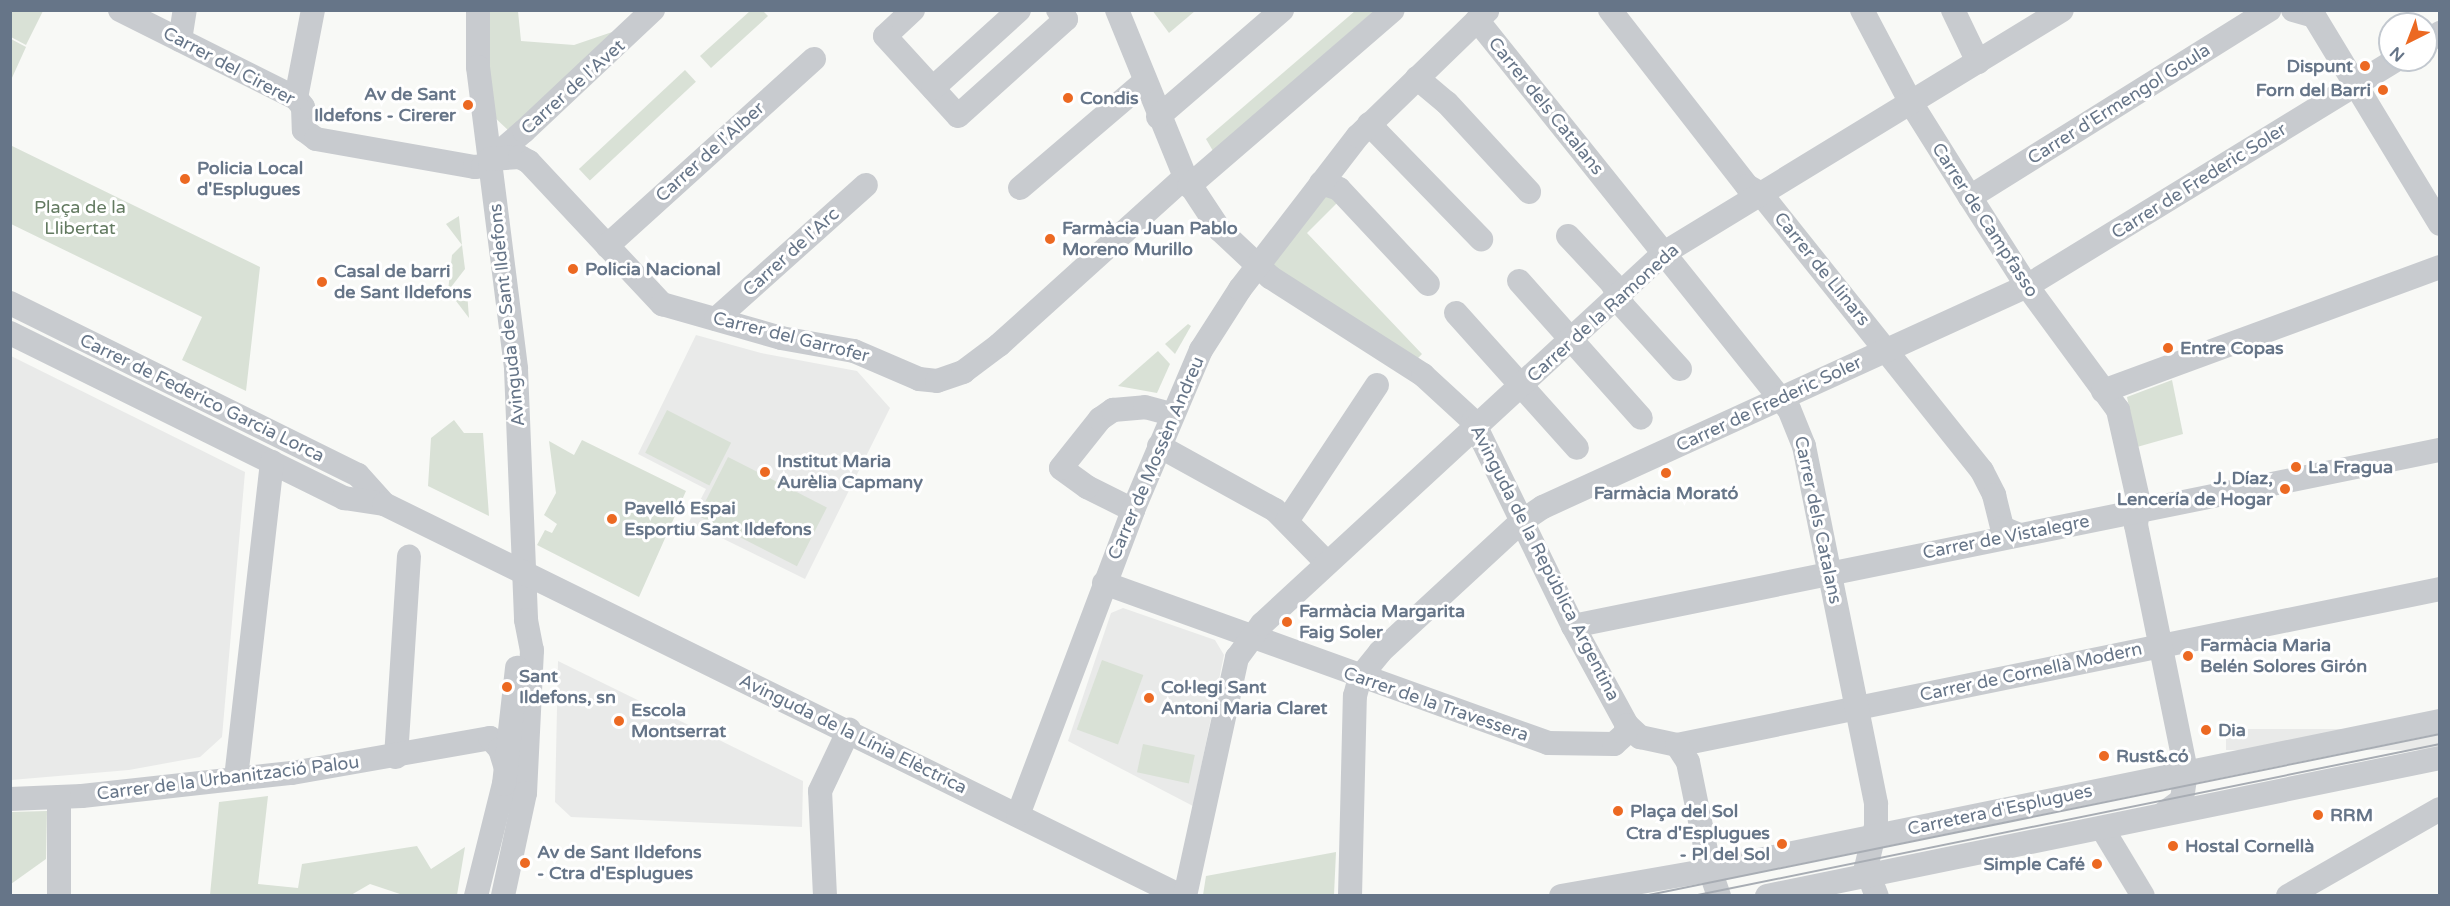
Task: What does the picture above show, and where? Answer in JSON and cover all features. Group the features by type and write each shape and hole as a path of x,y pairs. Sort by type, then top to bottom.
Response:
{"street":[{"name":"Carrer del Cirerer","path":"120,10 296,98 303,107 304,129 316,139 475,167 483,166 490,159"},
{"path":"180,40 185,10"},
{"path":"296,98 313,10"},
{"name":"Avinguda de Sant Ildefons","path":"478,10 477,59 516,369 526,620"},
{"name":"Carrer de l'Avet","path":"490,159 623,42 653,10"},
{"path":"913,10 885,36 958,116 1066,19 1058,10"},
{"path":"933,88 1020,10"},
{"name":"Avinguda de la República Argentina","path":"1117,10 1143,83 1187,182 1220,230 1258,267 1296,296 1423,375 1477,427 1573,626 1627,724"},
{"path":"1158,117 1282,10"},
{"name":"Carrer del Garrofer","path":"490,159 520,157 530,162 662,304 863,354 919,379 946,380 999,345 1187,182 1393,10"},
{"name":"Carrer de Llinars","path":"1610,10 1747,186 1761,194 1982,471 1994,495 2002,528 2017,534"},
{"name":"Carrer de Campfasso","path":"1862,10 1911,103 1970,197 2027,286 2103,390 2122,420 2139,503 2137,513"},
{"path":"1953,10 1978,62"},
{"name":"Carrer de la Ramoneda","path":"1183,896 1234,668 1250,638 1327,563 1664,253 2062,10"},
{"name":"Carrer d'Ermengol Goula","path":"1970,197 2269,10"},
{"path":"2308,12 2356,85 2439,224"},
{"name":"Carrer de Mossèn Andreu","path":"1018,815 1104,583 1171,414 1201,350 1258,267 1369,124 1482,15"},
{"name":"Carrer dels Catalans","path":"1482,15 1664,253 1782,398 1804,446 1876,804 1874,836 1866,861 1873,885"},
{"name":"Carrer de l'Alber","path":"607,246 814,59"},
{"name":"Carrer de Frederic Soler","path":"1350,896 1355,696 1360,677 1380,652 1522,521 1544,507 2027,286 2378,71"},
{"path":"1417,78 1447,103 1529,192"},
{"path":"1020,188 1143,83"},
{"path":"1369,124 1481,239"},
{"path":"1321,183 1339,189 1428,284"},
{"name":"Carrer de l'Arc","path":"716,319 866,184"},
{"path":"1568,236 1612,283 1623,306 1680,369"},
{"path":"2103,390 2439,267"},
{"path":"1519,281 1570,341 1641,418"},
{"name":"Carrer de Federico Garcia Lorca","path":"10,303 358,475 384,504"},
{"path":"1456,314 1577,448"},
{"name":"Carrer de Federico Garcia Lorca","path":"10,333 344,498 384,504 525,573"},
{"path":"1287,521 1377,385"},
{"path":"1133,510 1061,468 1100,419 1113,410 1145,407 1171,414"},
{"path":"1159,446 1275,510 1327,563"},
{"name":"Carrer de Vistalegre","path":"1573,626 2439,450"},
{"path":"236,778 272,462"},
{"path":"2137,513 2186,771 2182,801 2163,814"},
{"path":"396,757 410,556"},
{"name":"Avinguda de la Línia Elèctrica","path":"525,573 849,730 1183,896"},
{"name":"Carrer de la Travessera","path":"1104,583 1250,638 1548,743 1614,744 1625,734 1627,724"},
{"name":"Carrer de Cornellà Modern","path":"1627,724 1640,737 1677,745 2439,589"},
{"path":"476,896 506,765 521,637 526,620"},
{"path":"503,896 527,772 532,650 526,620"},
{"name":"Carretera d'Esplugues","path":"1561,896 1710,870 2439,721"},
{"path":"825,896 820,791 849,730"},
{"name":"Carrer de la Urbanització Palou","path":"10,799 59,797 236,778 396,757 490,738 500,748 506,765"},
{"path":"1677,745 1688,762 1710,870 1719,896"},
{"name":"Carretera d'Esplugues","path":"1767,896 1873,885 2163,814 2439,758"},
{"path":"59,797 59,896"},
{"path":"2288,896 2439,809"},
{"path":"2102,828 2143,896"}],"shaded area":[{"name":"Institut Maria Aurèlia Capmany","path":"696,335 761,353 857,371 890,408 805,579 689,522 706,489 638,454"},
{"path":"11,356 245,472 222,737 200,757 129,770 11,780"},
{"name":"Col·legi Sant Antoni Maria Claret","path":"1123,608 1215,640 1224,655 1193,806 1068,741 1111,613"},
{"name":"Escola Montserrat","path":"558,661 803,781 802,827 571,817 555,802"},
{"path":"2226,729 2439,729 2439,750 2226,750"}],"green space":[{"path":"1152,10 1195,10 1195,11 1169,33"},
{"path":"10,11 43,11 26,45 11,37"},
{"path":"490,11 518,11 521,41 574,45 624,28 509,131 491,114 487,62"},
{"path":"750,11 763,11 768,16 711,68 700,56"},
{"path":"1355,11 1374,11 1213,151 1206,139"},
{"path":"11,39 26,47 11,80"},
{"path":"685,70 696,82 590,181 579,169"},
{"name":"Plaça de la Llibertat","path":"10,145 260,267 246,391 182,360 202,317 11,224"},
{"path":"1321,187 1343,197 1307,233 1422,354 1413,363 1264,267"},
{"path":"459,217 462,245 446,224"},
{"path":"462,245 465,269 448,291 452,255"},
{"path":"464,291 467,292 469,318 453,297"},
{"path":"1188,324 1191,326 1175,354 1165,344"},
{"path":"1158,351 1170,364 1157,393 1118,386"},
{"path":"2172,380 2183,434 2137,447 2127,397"},
{"path":"667,410 731,443 709,485 645,453"},
{"path":"454,420 464,433 483,433 489,516 428,486 431,438"},
{"name":"Pavelló Espai Esportiu Sant Ildefons","path":"582,440 686,491 639,597 537,545 545,530 552,533 557,524 544,515 556,493 549,441 574,455"},
{"path":"728,457 827,507 797,566 698,516"},
{"path":"1102,660 1143,675 1118,745 1077,730"},
{"path":"1143,744 1195,755 1189,783 1137,772"},
{"path":"268,796 258,884 298,888 302,864 417,846 431,869 465,847 457,895 403,895 370,884 351,895 210,895 219,802"},
{"path":"47,811 46,859 11,884 11,812"},
{"path":"1336,852 1334,895 1203,895 1206,876"}],"tram line":[{"path":"1644,896 2440,734"},
{"path":"1693,896 2440,744"}],"place":[{"name":"Dispunt","path":"2365,66"},
{"name":"Forn del Barri","path":"2383,90"},
{"name":"Condis","path":"1068,98"},
{"name":"Av de Sant Ildefons - Cirerer","path":"468,105"},
{"name":"Policia Local d'Esplugues","path":"185,179"},
{"name":"Farmàcia Juan Pablo Moreno Murillo","path":"1050,239"},
{"name":"Policia Nacional","path":"573,269"},
{"name":"Casal de barri de Sant Ildefons","path":"322,282"},
{"name":"Entre Copas","path":"2168,348"},
{"name":"La Fragua","path":"2296,467"},
{"name":"Institut Maria Aurèlia Capmany","path":"765,472"},
{"name":"Farmàcia Morató","path":"1666,473"},
{"name":"J. Díaz, Lencería de Hogar","path":"2285,489"},
{"name":"Pavelló Espai Esportiu Sant Ildefons","path":"612,519"},
{"name":"Farmàcia Margarita Faig Soler","path":"1287,622"},
{"name":"Farmàcia Maria Belén Solores Girón","path":"2188,656"},
{"name":"Sant Ildefons, sn","path":"507,687"},
{"name":"Col·legi Sant Antoni Maria Claret","path":"1149,698"},
{"name":"Escola Montserrat","path":"619,721"},
{"name":"Dia","path":"2206,730"},
{"name":"Rust&có","path":"2104,756"},
{"name":"Plaça del Sol","path":"1618,811"},
{"name":"RRM","path":"2318,815"},
{"name":"Ctra d'Esplugues - Pl del Sol","path":"1782,844"},
{"name":"Hostal Cornellà","path":"2173,846"},
{"name":"Av de Sant Ildefons - Ctra d'Esplugues","path":"525,863"},
{"name":"Simple Café","path":"2097,864"}]}
